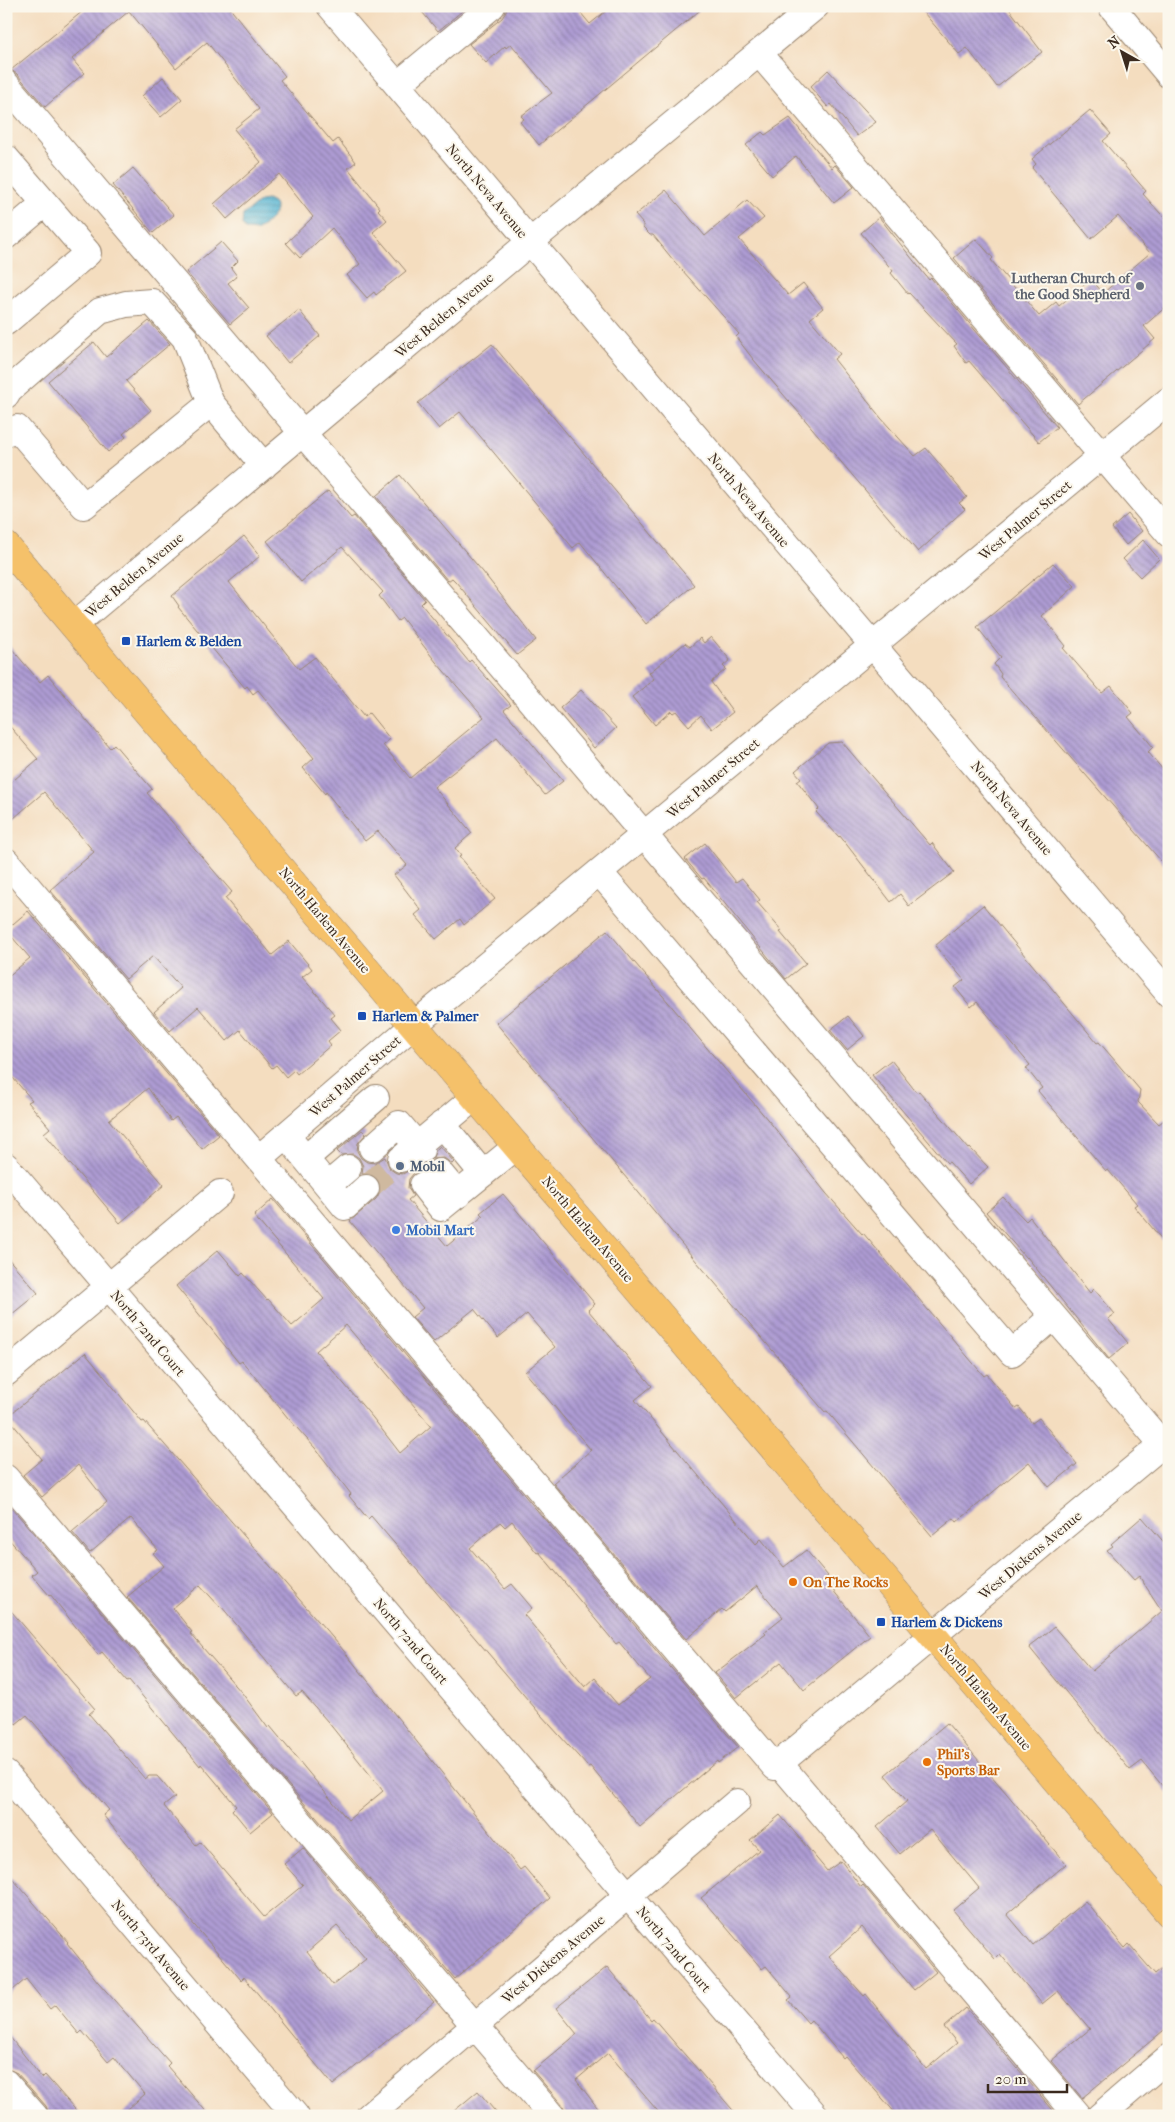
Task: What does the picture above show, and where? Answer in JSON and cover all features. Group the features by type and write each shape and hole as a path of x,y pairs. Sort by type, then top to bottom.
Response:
{"main road":[{"name":"North Harlem Avenue","path":"6,546 1169,1913"}],"street":[{"path":"397,85 492,6"},
{"name":"West Belden Avenue","path":"74,625 530,242 816,6"},
{"path":"1111,6 1169,75"},
{"name":"North Neva Avenue","path":"337,9 397,85 1169,994"},
{"path":"759,53 1169,534"},
{"path":"6,84 1054,1317 1167,1445"},
{"path":"6,158 88,253 6,322"},
{"path":"6,236 45,203"},
{"path":"6,396 9,390 100,311 126,304 152,302 185,338 211,403 264,466"},
{"name":"West Palmer Street","path":"259,1158 414,1026 1169,400"},
{"path":"6,433 17,428 84,506 211,403"},
{"path":"6,861 1078,2116"},
{"path":"599,872 1012,1353 1054,1317"},
{"path":"357,1075 399,1124 408,1155 475,1097"},
{"path":"306,1158 376,1098"},
{"path":"372,1148 399,1124"},
{"path":"442,1124 483,1174"},
{"path":"286,1135 345,1206 366,1188"},
{"path":"431,1179 441,1208 517,1146"},
{"name":"North 72nd Court","path":"6,1166 816,2116"},
{"path":"328,1185 348,1168"},
{"path":"6,1373 220,1193"},
{"name":"West Dickens Avenue","path":"777,1765 933,1635 1167,1445"},
{"path":"6,1478 552,2116"},
{"name":"North 73rd Avenue","path":"6,1774 296,2116"},
{"name":"West Dickens Avenue","path":"369,2116 738,1802"},
{"path":"1100,2116 1169,2057"},
{"path":"6,2082 35,2116"}],"water":[{"path":"267,200 276,207 273,216 256,231 246,230 242,225 243,215 260,201"}],"building":[{"path":"89,6 228,6 285,76 280,80 333,143 338,139 356,162 348,168 380,208 378,210 387,220 373,232 406,271 376,295 374,292 367,298 347,275 360,264 332,228 300,258 286,243 313,217 279,174 227,219 214,204 261,162 234,129 259,109 207,42 176,68 129,11 72,59 84,73 45,107 17,74 11,70"},
{"path":"417,6 468,6 438,31"},
{"path":"507,6 575,6 590,24 612,6 705,6 539,145 520,122 524,119 521,116 552,93 511,44 506,48 505,46 486,63 469,44 502,18"},
{"path":"918,6 1007,6 1042,52 997,87 967,48 959,54"},
{"path":"828,70 876,122 857,136 831,104 828,107 810,87"},
{"path":"163,77 182,99 161,117 142,96"},
{"path":"1090,110 1111,134 1103,141 1146,191 1143,194 1169,223 1169,304 1144,326 1155,339 1078,404 954,258 976,239 993,258 991,260 1039,316 1056,302 1059,306 1091,279 1103,293 1150,253 1118,216 1091,239 1032,168 1036,164 1032,159"},
{"path":"790,118 832,168 835,165 854,187 834,203 796,156 772,176 746,145 762,132 765,135"},
{"path":"133,168 174,215 153,233 113,185"},
{"path":"666,190 705,236 747,200 764,218 739,239 788,295 803,283 823,308 810,319 840,354 834,359 881,418 915,456 926,448 967,497 959,503 965,509 918,552 753,359 736,337 739,334 653,235 650,235 643,228 643,224 635,215"},
{"path":"879,217 929,280 931,278 1057,427 1039,442 969,361 966,363 954,346 957,344 908,294 891,273 893,271 861,233"},
{"path":"221,242 238,261 231,268 237,276 228,283 249,308 230,324 186,272"},
{"path":"299,310 320,336 288,363 266,336"},
{"path":"149,321 170,344 126,381 151,410 123,434 126,437 108,452 48,381 94,342 106,357"},
{"path":"492,344 694,585 646,624 580,542 573,548 460,412 439,429 418,403"},
{"path":"400,475 483,572 536,640 517,655 456,582 452,578 448,581 376,496"},
{"path":"328,491 351,518 354,516 425,600 421,604 469,662 471,660 511,705 504,710 563,781 545,795 497,738 434,787 472,833 455,848 461,856 459,857 495,899 464,925 460,919 436,939 415,915 421,910 394,875 407,865 378,831 365,841 326,792 325,794 303,768 314,758 258,690 253,694 247,686 245,688 178,607 172,596 244,536 260,556 229,582 299,669 315,657 364,717 369,713 390,739 383,745 410,778 484,717 436,662 402,618 398,621 379,596 383,592 342,547 301,582 267,541"},
{"path":"1128,514 1142,531 1126,545 1112,528"},
{"path":"1143,540 1159,559 1140,577 1123,559"},
{"path":"1053,563 1075,586 1042,616 1066,646 1063,648 1102,693 1111,686 1133,713 1128,717 1153,747 1148,752 1169,777 1169,870 1000,677 1001,674 994,664 1001,657 977,627"},
{"path":"711,637 730,660 723,666 726,669 711,682 733,712 712,729 701,715 689,726 676,711 673,713 671,711 655,725 632,697 654,679 649,673 685,643 690,647 700,638 704,643"},
{"path":"6,642 40,682 48,675 110,748 114,744 152,789 147,793 232,892 225,898 272,955 289,941 312,969 302,977 335,1015 331,1018 341,1030 328,1041 331,1045 297,1074 294,1070 286,1077 276,1065 272,1068 240,1030 227,1041 198,1007 170,1031 154,1012 181,988 153,956 126,979 50,890 94,852 44,792 6,825 6,787 38,759 6,722"},
{"path":"581,690 616,728 594,748 560,708"},
{"path":"842,742 930,845 932,843 954,872 909,906 900,894 891,902 840,836 816,812 819,809 797,781 801,778 795,771 828,743"},
{"path":"705,843 736,882 742,878 760,900 757,902 806,963 786,979 704,878 702,879 685,859"},
{"path":"983,905 1097,1043 1099,1042 1140,1090 1138,1102 1159,1124 1169,1116 1169,1248 1134,1206 1137,1204 1108,1170 1106,1171 1038,1091 1042,1088 1026,1068 1030,1065 977,1002 971,1007 955,987 964,980 935,946"},
{"path":"28,911 219,1135 202,1149 176,1117 171,1121 148,1088 109,1120 164,1185 120,1223 44,1133 50,1128 28,1102 32,1100 6,1070 6,978 30,958 6,930"},
{"path":"607,930 773,1126 826,1193 863,1233 984,1376 987,1374 1016,1409 1019,1407 1032,1423 1039,1418 1077,1464 1049,1487 1029,1462 957,1522 954,1518 932,1536 827,1411 825,1412 697,1262 496,1023"},
{"path":"848,1016 864,1036 847,1050 830,1030"},
{"path":"891,1060 917,1093 919,1091 969,1149 988,1167 969,1184 949,1162 947,1163 872,1075"},
{"path":"362,1130 366,1134 358,1143 357,1151 361,1158 367,1162 375,1163 385,1157 390,1169 396,1173 403,1174 418,1164 428,1163 425,1171 414,1173 409,1179 408,1188 413,1196 408,1200 447,1246 483,1216 480,1213 503,1194 595,1304 588,1310 652,1386 635,1400 756,1544 761,1539 784,1567 806,1550 828,1576 824,1579 870,1636 804,1690 781,1662 736,1698 715,1673 766,1634 764,1632 783,1617 757,1586 725,1612 722,1609 686,1639 553,1483 591,1450 525,1372 555,1347 527,1314 498,1338 474,1309 434,1342 412,1317 423,1308 350,1221 376,1199 380,1192 380,1184 377,1178 370,1174 362,1174 363,1166 359,1158 353,1154 341,1155 337,1151"},
{"path":"440,1146 454,1162 452,1164 444,1158 432,1159"},
{"path":"1003,1197 1026,1221 1030,1217 1090,1293 1094,1289 1115,1314 1108,1319 1128,1343 1109,1359 1027,1257 986,1212"},
{"path":"273,1199 738,1747 718,1763 717,1761 640,1827 590,1766 588,1767 540,1714 371,1516 368,1519 315,1448 242,1361 239,1363 176,1286 218,1250 240,1276 243,1273 292,1326 324,1299 254,1216","holes":["346,1325 431,1426 400,1453 316,1351","512,1521 537,1553 539,1552 616,1644 619,1642 650,1679 618,1705 595,1678 585,1687 524,1615 532,1608 512,1584 505,1589 470,1548 500,1522 505,1527"]},
{"path":"6,1256 38,1293 6,1319"},
{"path":"85,1353 142,1422 144,1421 339,1645 520,1870 524,1867 550,1898 455,1979 127,1597 164,1566 153,1553 158,1550 131,1518 90,1553 72,1532 107,1502 78,1465 42,1497 23,1475 42,1459 7,1417","holes":["200,1585 296,1696 302,1692 383,1791 348,1820 270,1726 268,1728 242,1693 190,1633 192,1632 173,1608"]},
{"path":"6,1501 273,1813 250,1832 232,1810 236,1806 201,1764 200,1766 129,1680 127,1681 102,1652 98,1655 50,1594 32,1575 37,1571 6,1536"},
{"path":"1142,1517 1169,1548 1169,1794 1142,1761 1130,1770 1029,1647 1054,1627 1092,1671 1162,1611 1139,1576 1134,1580 1107,1550 1113,1546 1111,1544"},
{"path":"6,1605 95,1709 89,1714 145,1779 149,1776 157,1776 175,1797 164,1806 196,1845 200,1842 264,1917 303,1885 284,1864 303,1848 434,2002 333,2085 244,1977 241,1980 155,1879 103,1815 109,1810 27,1715 16,1724 6,1712","holes":["337,1926 366,1959 333,1985 307,1952"]},
{"path":"947,1723 1066,1864 1007,1914 1033,1945 1085,1901 1125,1948 1129,1944 1155,1974 1169,1962 1169,2026 1082,2098 1051,2061 1090,2029 1058,1991 1042,2004 1000,1954 995,1959 953,1910 979,1888 930,1829 900,1854 877,1827 907,1801 885,1775"},
{"path":"780,1815 827,1871 841,1861 861,1887 863,1885 936,1972 914,1990 862,1927 829,1956 864,1996 866,1994 926,2069 957,2043 944,2027 966,2008 1058,2116 898,2116 845,2056 843,2058 811,2020 808,2023 788,2000 792,1997 766,1966 762,1969 701,1898 759,1850 750,1840"},
{"path":"6,1871 68,1942 98,1982 170,2063 167,2066 210,2116 120,2116 145,2094 114,2057 108,2062 82,2031 79,2034 55,2005 50,2009 26,1979 6,1996"},
{"path":"607,1967 651,2020 653,2018 738,2116 662,2116 608,2053 576,2080 604,2116 568,2116 563,2106 533,2071 577,2034 556,2008"},
{"path":"6,2032 42,2078 45,2075 81,2116 50,2116 46,2106 17,2073 6,2068"},
{"path":"478,2091 499,2116 448,2116"}],"tunnel":[{"path":"366,1188 398,1161"}],"place":[{"name":"Lutheran Church of the Good Shepherd","path":"1140,286"},
{"name":"Harlem & Belden","path":"126,641"},
{"name":"Harlem & Palmer","path":"362,1016"},
{"name":"Mobil","path":"400,1166"},
{"name":"Mobil Mart","path":"396,1230"},
{"name":"On The Rocks","path":"793,1582"},
{"name":"Harlem & Dickens","path":"881,1622"},
{"name":"Phil's Sports Bar","path":"927,1762"}]}
